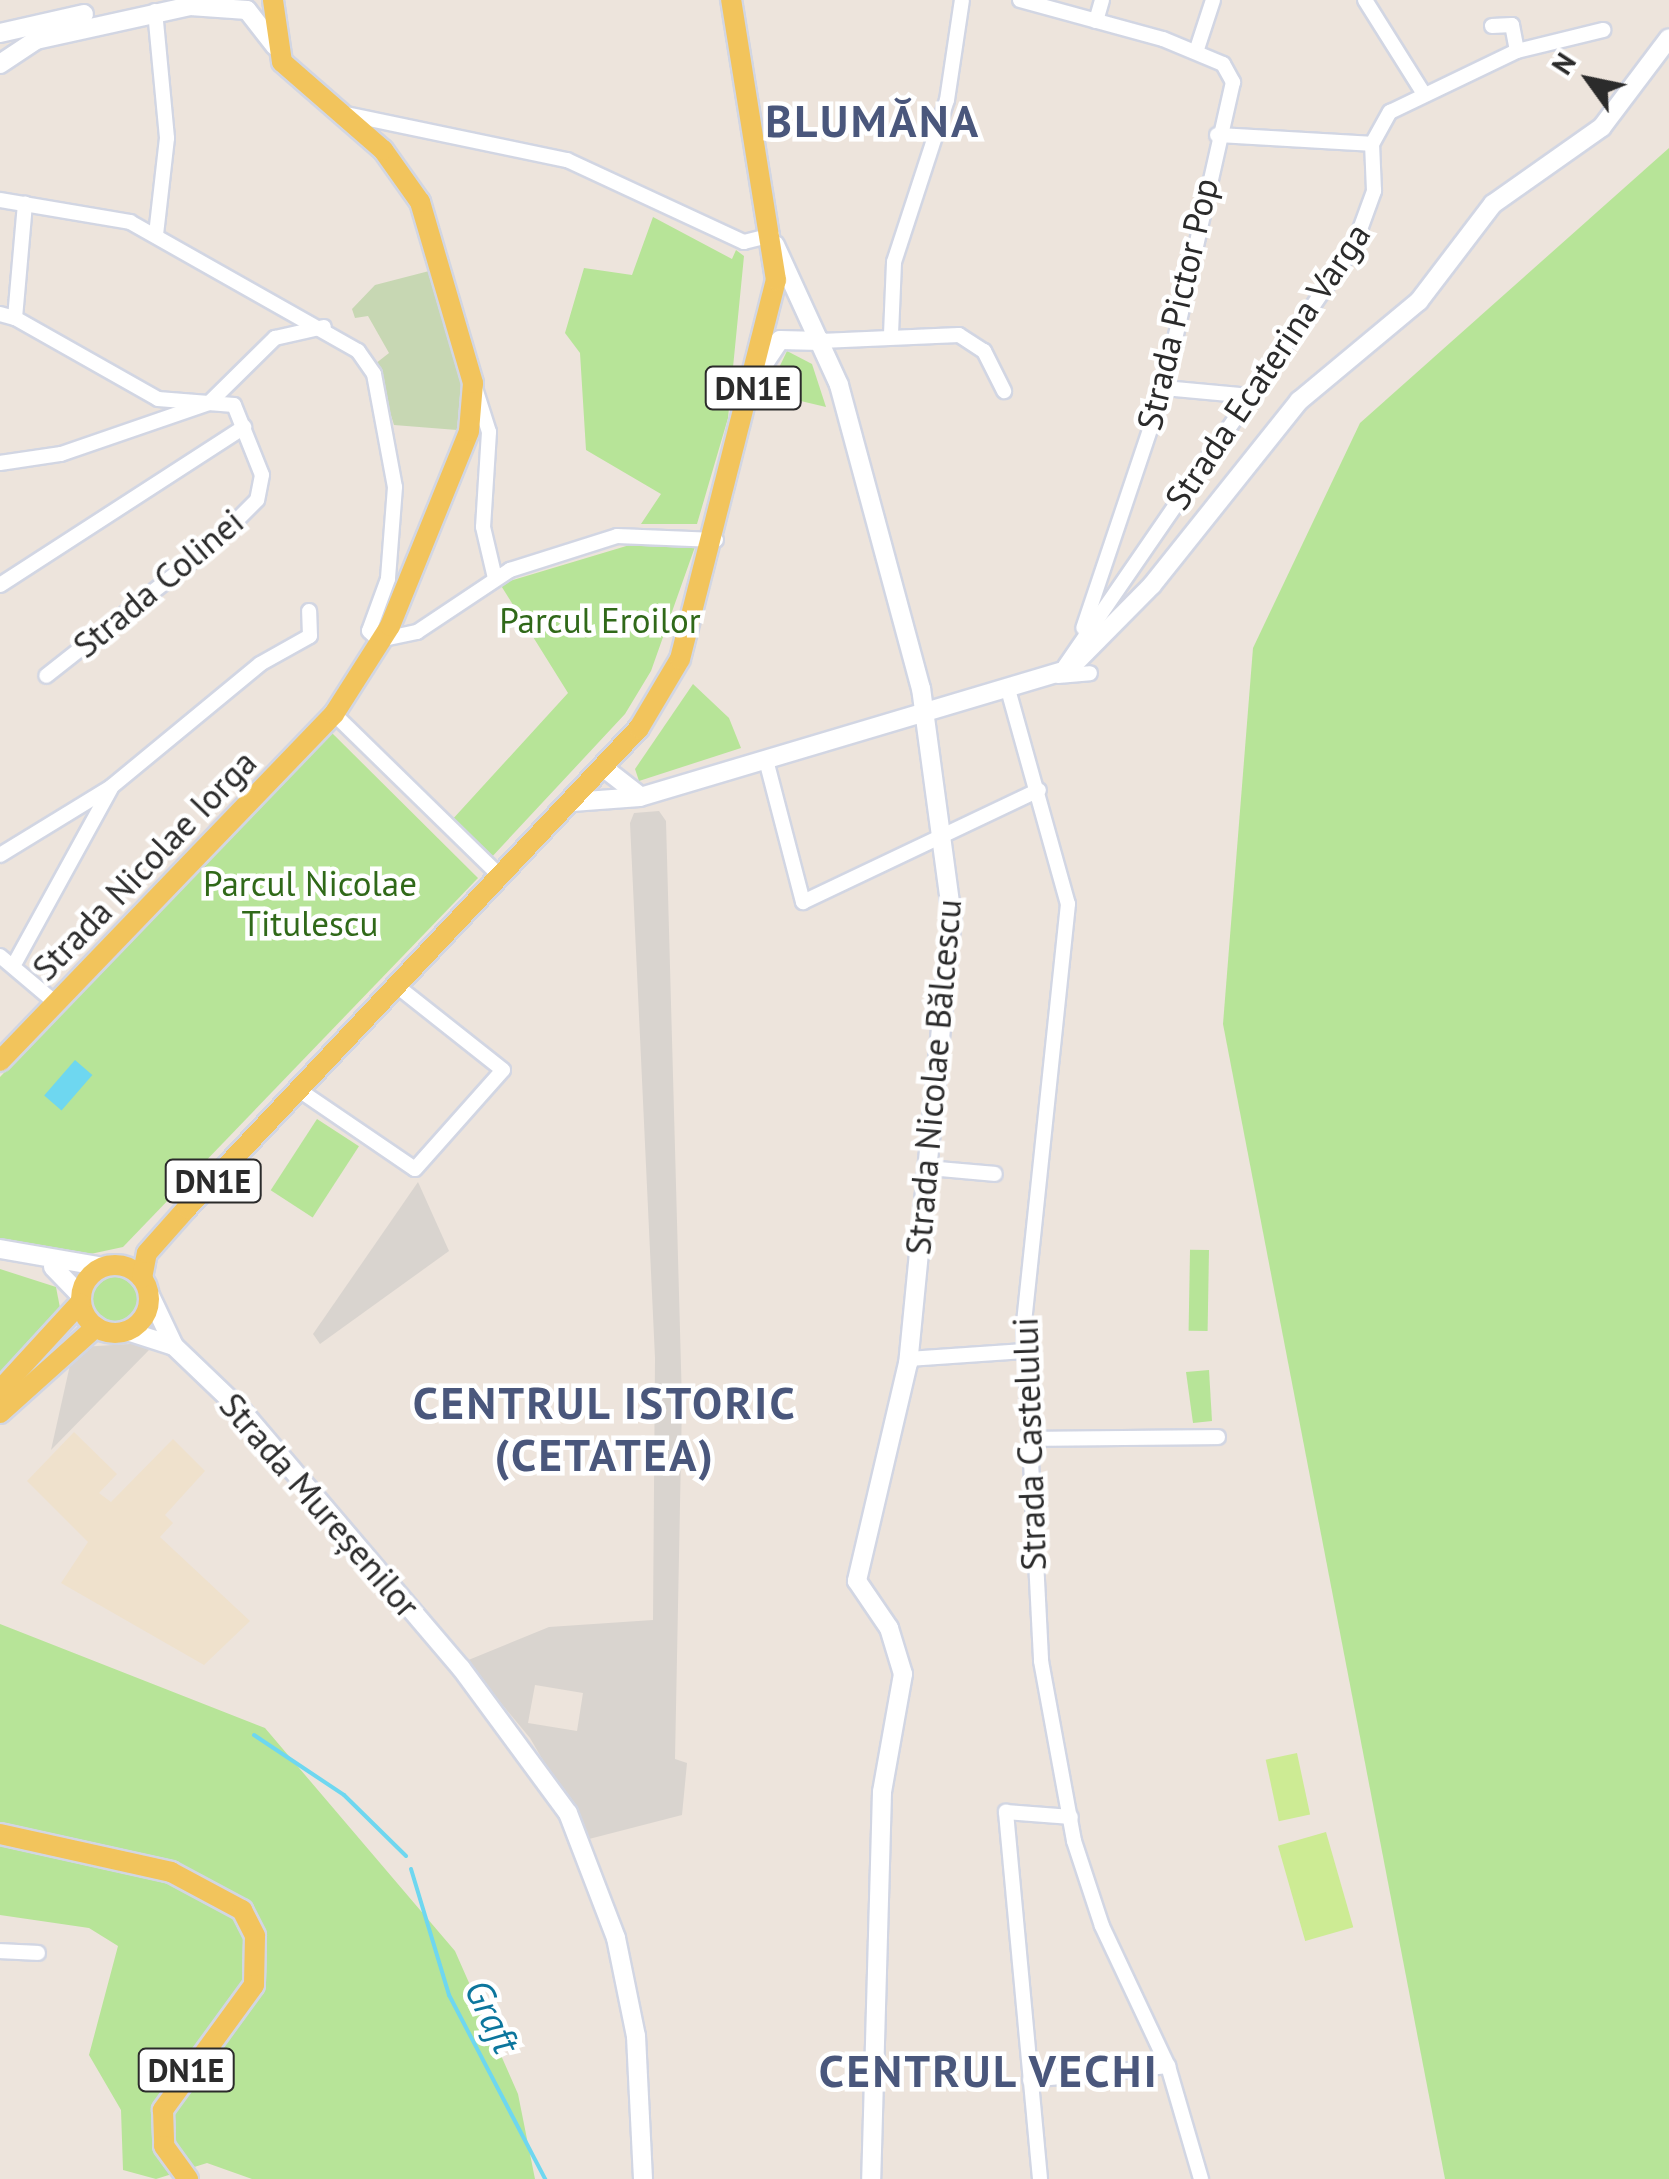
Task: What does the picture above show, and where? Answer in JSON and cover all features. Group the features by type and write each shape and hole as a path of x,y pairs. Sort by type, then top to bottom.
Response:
{"main road":[{"path":"273,0 275,46 287,69 384,150 416,192 474,382"},
{"name":"DN1E","path":"127,1331 142,1319 147,1252 604,768 672,676 716,540 776,280 772,235 730,0"},
{"name":"Strada Nicolae Iorga","path":"0,1061 334,714 381,642 470,431 474,382"},
{"path":"0,1390 81,1299 104,1267 145,1284"},
{"path":"81,1299 96,1327"},
{"path":"0,1413 96,1327 127,1331"},
{"name":"DN1E","path":"0,1834 171,1872 242,1910 255,1936 254,1985 164,2110 164,2146 188,2179"}],"street":[{"path":"891,334 894,262 947,100 962,0"},
{"path":"1020,0 1196,52 1213,0"},
{"path":"1096,22 1102,0"},
{"path":"1365,0 1422,91"},
{"path":"151,5 6,58 1,33 151,5 237,6 258,16 275,46"},
{"path":"151,5 167,138 156,234"},
{"path":"1492,26 1512,25 1518,50"},
{"path":"1372,144 1390,112 1422,91 1518,50 1603,30"},
{"path":"1057,676 1152,585 1298,401 1419,301 1492,204 1602,126 1669,38"},
{"name":"Strada Pictor Pop","path":"1078,643 1164,388 1217,136 1229,69 1196,52"},
{"path":"336,111 567,160 744,242 772,235"},
{"name":"Strada Pictor Pop","path":"1217,136 1372,144"},
{"name":"Strada Ecaterina Varga","path":"1057,676 1367,221 1372,144"},
{"path":"0,200 100,212 156,234 324,327 374,374 390,448 396,529 370,631 381,642 418,632 495,578 616,536 716,540"},
{"path":"0,585 244,427 234,405 131,388 8,316 25,203"},
{"name":"Strada Nicolae Bălcescu","path":"772,235 821,341 926,715 952,916 908,1359 857,1581 889,1628 903,1674 882,1792 872,2179"},
{"path":"0,464 60,454 209,403 274,338 324,327"},
{"path":"756,377 780,340 821,341 891,334 968,338 1004,391"},
{"path":"474,382 488,420 483,527 495,578"},
{"path":"1164,388 1250,396"},
{"name":"Strada Colinei","path":"46,676 257,500 262,475 244,427"},
{"path":"0,855 112,787 260,664 310,636 309,611"},
{"path":"572,802 640,797 1057,676 1090,673"},
{"name":"Strada Castelului","path":"1009,693 1068,904 1024,1351 1037,1628 1070,1816 1102,1926 1168,2066 1201,2179"},
{"path":"334,714 500,876"},
{"path":"766,760 803,902 1038,790"},
{"path":"604,768 640,797"},
{"path":"16,960 112,787"},
{"path":"0,956 16,960 57,1004"},
{"path":"299,1090 416,1169 502,1070 396,986"},
{"path":"928,1168 995,1174"},
{"path":"0,1249 43,1262 104,1267"},
{"path":"43,1262 81,1299"},
{"name":"Strada Mureșenilor","path":"145,1284 174,1346 243,1412 461,1668 578,1835 616,1938 636,2036 643,2179"},
{"name":"Strada Mureșenilor","path":"127,1331 174,1346"},
{"path":"908,1359 1024,1351"},
{"path":"1030,1439 1218,1438"},
{"path":"1040,2179 1008,1806 1070,1816"},
{"path":"0,1951 38,1953"},
{"path":"1030,2080 1168,2066"}],"shaded area":[{"path":"659,811 666,821 682,1403 675,1759 687,1763 682,1815 589,1839 530,1738 466,1661 549,1627 653,1620 655,1358 630,823 634,813","holes":["535,1685 583,1693 577,1731 528,1723"]},
{"path":"418,1182 449,1251 320,1344 313,1334"},
{"path":"145,1343 150,1349 51,1450 72,1356 81,1347"},
{"path":"74,1432 117,1474 99,1493 111,1502 173,1439 205,1471 165,1515 173,1523 160,1537 250,1621 204,1665 61,1583 88,1542 27,1481"}],"green space":[{"path":"1669,148 1669,2179 1445,2179 1223,1024 1253,648 1360,423"},
{"path":"653,217 732,259 736,250 744,256 728,418 697,524 641,524 661,494 586,450 580,353 565,333 584,268 632,275"},
{"path":"433,270 462,378 457,430 394,425 375,364 389,353 368,316 355,318 352,309 375,285"},
{"path":"787,351 812,364 826,407 767,393"},
{"name":"Parcul Eroilor","path":"633,544 696,544 651,671 625,714 489,860 451,821 568,693 500,584"},
{"path":"693,684 729,718 741,748 639,781 635,769"},
{"name":"Parcul Nicolae Titulescu","path":"330,731 478,878 123,1247 81,1256 0,1242 0,1077"},
{"path":"317,1119 359,1146 313,1218 271,1190"},
{"path":"1190,1250 1209,1250 1208,1331 1189,1331"},
{"path":"0,1269 56,1287 60,1308 0,1379"},
{"path":"116,1273 134,1281 142,1299 134,1317 116,1325 98,1317 90,1299 98,1281"},
{"path":"1209,1370 1212,1421 1193,1423 1186,1372"},
{"path":"0,1624 265,1728 455,1951 518,2094 535,2179 252,2179 207,2163 156,2179 123,2170 121,2110 89,2055 118,1946 89,1928 0,1915"},
{"path":"1297,1753 1310,1815 1279,1821 1266,1760"},
{"path":"1326,1832 1353,1927 1305,1941 1278,1846"}],"water":[{"path":"75,1060 92,1075 62,1111 44,1095"}],"waterway":[{"name":"Graft","path":"254,1735 344,1795 406,1856"},
{"name":"Graft","path":"411,1869 449,1995 545,2179"}],"district":[{"name":"BLUMĂNA","path":"873,121"},
{"name":"CENTRUL ISTORIC (CETATEA)","path":"605,1429"},
{"name":"CENTRUL VECHI","path":"989,2071"}]}
